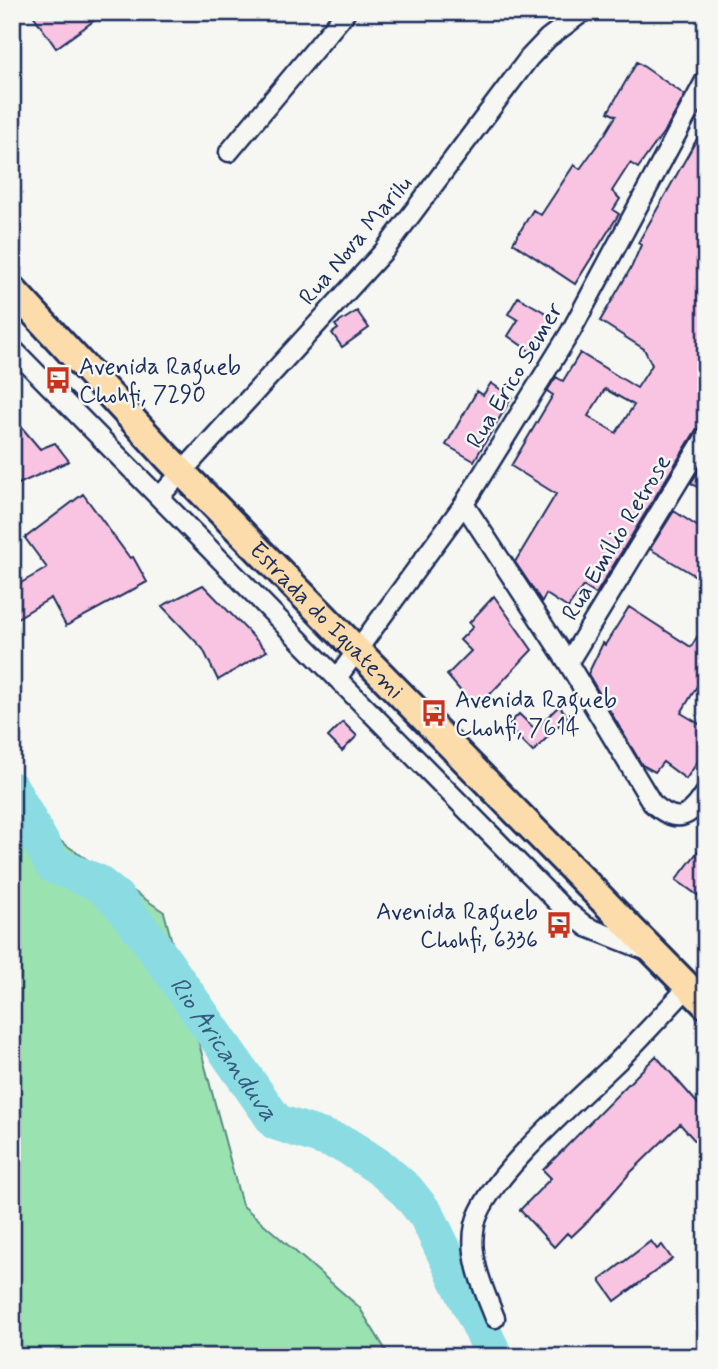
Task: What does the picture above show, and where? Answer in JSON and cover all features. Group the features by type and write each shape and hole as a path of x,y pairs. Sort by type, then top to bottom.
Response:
{"main road":[{"name":"Estrada do Iguatemi","path":"12,289 182,472 697,996"}],"street":[{"path":"229,152 346,12"},
{"name":"Rua Nova Marilu","path":"160,496 384,251 529,58 548,38 583,12"},
{"name":"Rua Erico Semer","path":"337,678 464,504 571,331 706,79"},
{"path":"12,348 563,908 587,927 654,953"},
{"name":"Rua Emílio Retrose","path":"569,663 706,436"},
{"path":"464,504 569,663 652,803 664,814 684,816 695,810 706,792"},
{"path":"495,1318 480,1279 474,1252 473,1236 479,1209 525,1153 697,996"}],"green space":[{"path":"12,808 164,912 242,1205 359,1307 390,1357 12,1357"}],"building":[{"path":"31,12 106,12 56,48"},
{"path":"637,62 685,95 668,126 638,168 630,163 612,191 620,199 613,210 619,214 575,284 513,243 533,210 541,215 574,165 580,169 605,134 616,116 608,112"},
{"path":"706,123 706,425 696,430 596,594 583,586 568,608 546,594 542,602 515,562 556,494 511,466 553,395 547,391 556,377 563,381 580,353 637,388 652,365 644,349 600,321 632,266 641,245 638,243","holes":["605,389 634,405 616,433 588,416"]},
{"path":"518,297 556,319 544,341 539,338 531,352 508,336 518,320 508,314"},
{"path":"357,311 369,328 342,347 332,333 338,329 335,325"},
{"path":"491,383 512,397 474,461 446,445 477,391 483,395"},
{"path":"12,416 40,449 55,443 69,461 12,487"},
{"path":"706,458 706,493 691,483"},
{"path":"83,494 130,558 133,557 147,582 66,626 51,598 12,621 12,588 47,568 25,538"},
{"path":"674,511 706,532 706,582 650,549"},
{"path":"203,585 267,651 218,680 203,649 162,606"},
{"path":"494,596 532,650 476,709 447,675 471,651 460,640 473,627 469,623"},
{"path":"629,607 691,647 706,622 706,671 681,713 706,728 706,764 699,760 686,779 663,762 655,772 642,765 588,674 603,643 605,645"},
{"path":"559,706 568,716 533,752 507,726 519,714 535,729"},
{"path":"343,722 357,736 342,751 328,737"},
{"path":"706,841 706,901 676,880"},
{"path":"656,1056 706,1113 706,1153 680,1124 630,1173 589,1220 571,1237 567,1233 554,1247 520,1210 551,1178 543,1170"},
{"path":"651,1241 657,1249 662,1245 672,1259 615,1301 600,1280"}],"waterway":[{"name":"Rio Aricanduva","path":"12,790 53,865 96,882 116,898 147,937 276,1122 346,1145 382,1169 407,1191 427,1216 495,1357"}],"place":[{"name":"Avenida Ragueb Chohfi, 7290","path":"58,380"},
{"name":"Avenida Ragueb Chohfi, 7614","path":"434,713"},
{"name":"Avenida Ragueb Chohfi, 6336","path":"559,925"}]}
